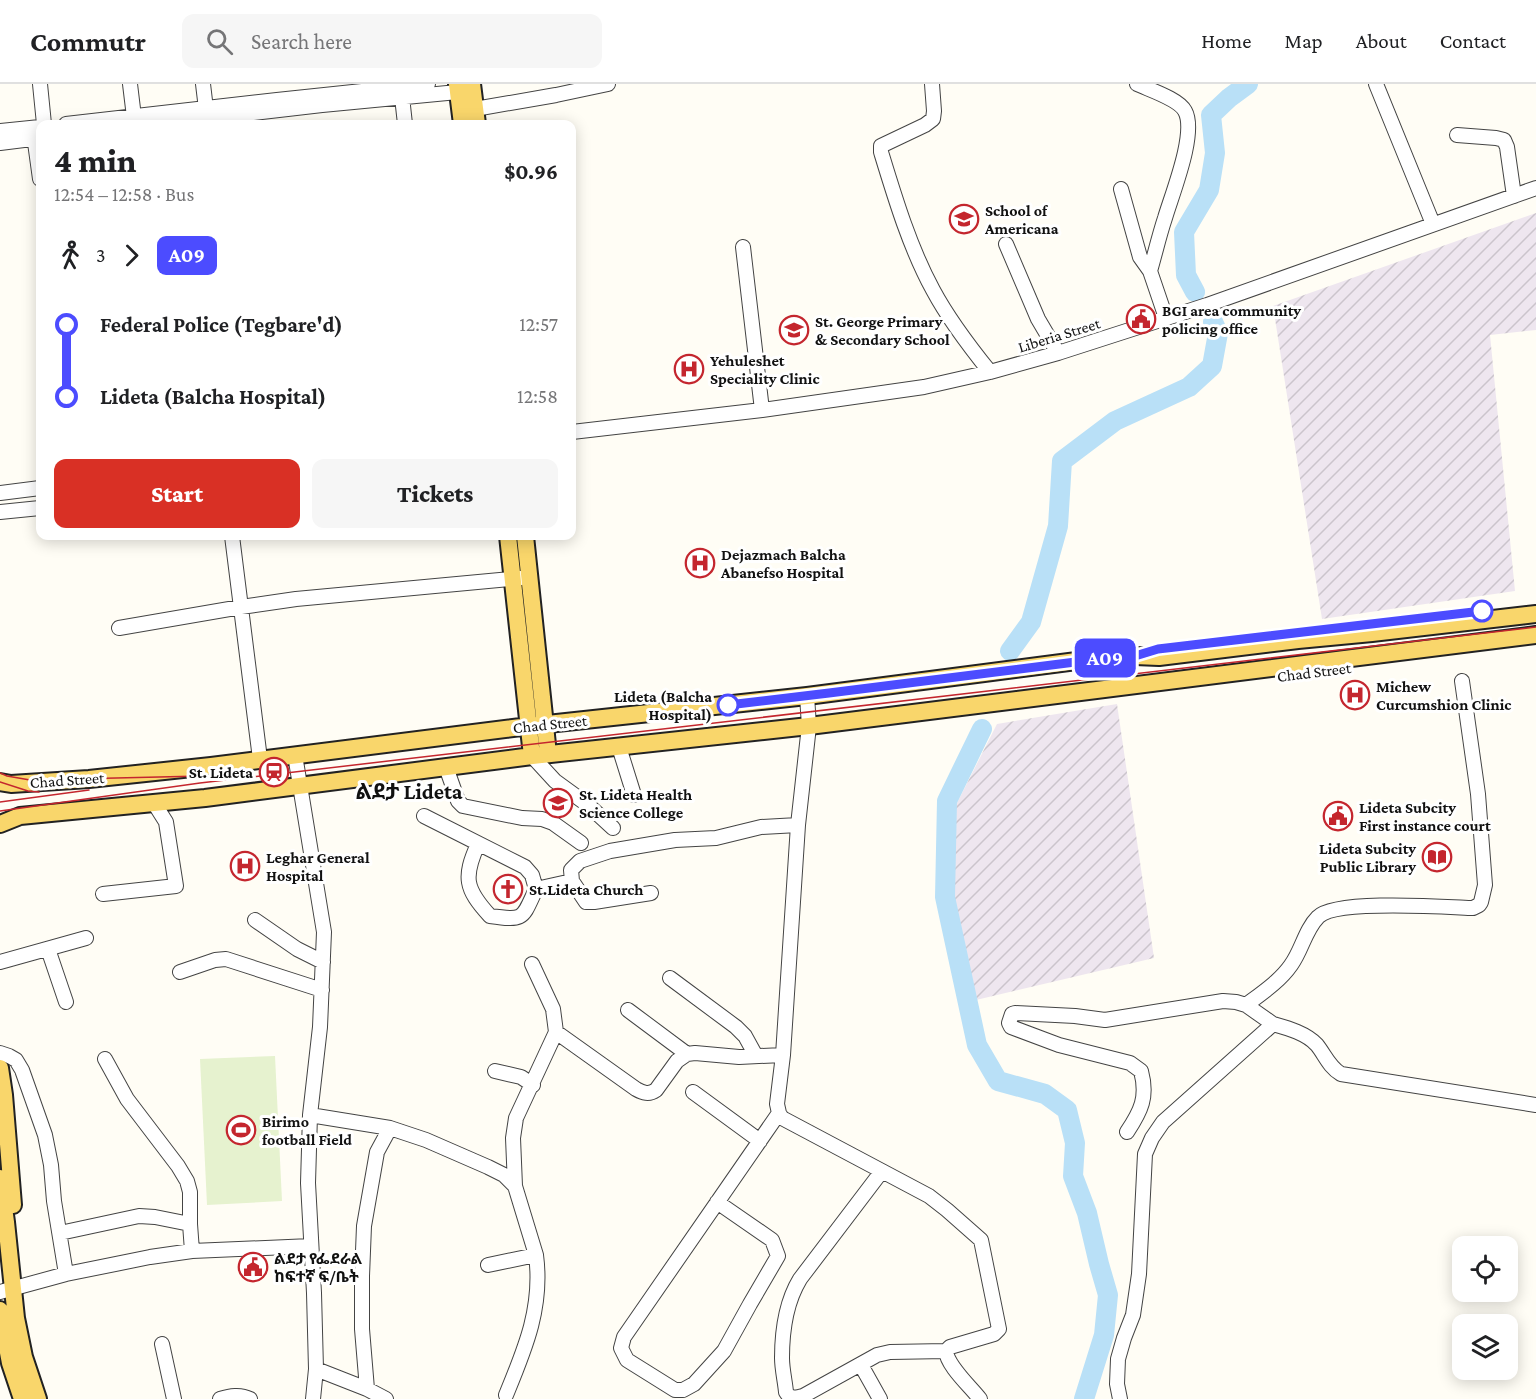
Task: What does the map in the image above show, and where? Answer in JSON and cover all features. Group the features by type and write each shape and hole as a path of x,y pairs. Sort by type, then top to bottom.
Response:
{"main road":[{"path":"465,88 476,116"},
{"path":"462,120 465,88"},
{"path":"509,540 521,578 540,759"},
{"path":"521,578 525,540"},
{"name":"Chad Street","path":"1135,656 1158,649 1536,605"},
{"name":"Chad Street","path":"0,782 11,784 89,779 537,725 807,696 1115,657 1159,657 1536,614"},
{"name":"Chad Street","path":"0,824 20,816 154,803 446,767 540,759 619,747 809,726 1536,635"},
{"name":"Chad Street","path":"1093,690 1130,694 1151,693 1536,645"},
{"path":"0,1068 14,1202 6,1222"},
{"path":"0,1178 6,1222 6,1290 24,1358 38,1399"},
{"path":"0,1310 10,1363 21,1399"}],"street":[{"path":"39,120 40,84"},
{"path":"130,84 134,117"},
{"path":"203,84 206,109"},
{"path":"105,120 206,109 279,112 322,89 402,92 428,84"},
{"path":"476,116 555,89 608,84"},
{"path":"932,84 933,119 885,144 881,152 914,248 932,289 965,341 990,372"},
{"path":"1137,84 1181,105 1188,119 1188,136 1180,172 1150,272"},
{"path":"1376,84 1432,224"},
{"path":"200,120 279,112 402,92 465,88"},
{"path":"402,92 405,120"},
{"path":"0,131 36,131"},
{"path":"0,143 36,132"},
{"path":"1457,135 1504,140 1514,196"},
{"name":"Liberia Street","path":"576,432 762,410 924,387 990,372 1058,353 1207,305 1536,188"},
{"path":"1121,189 1136,247 1150,272 1166,318"},
{"path":"1006,244 1038,319 1058,353"},
{"path":"743,247 762,410"},
{"path":"0,493 36,488"},
{"path":"0,512 36,508"},
{"path":"233,540 260,759"},
{"path":"119,628 296,599 521,578"},
{"path":"1246,1005 1269,988 1291,966 1310,926 1320,914 1337,908 1402,905 1473,908 1481,902 1485,885 1479,794 1462,681"},
{"path":"807,696 809,726 798,825 783,1054 777,1104 779,1113 782,1118 882,1171 929,1196 981,1240 999,1329 994,1334 953,1346 946,1351 890,1352 877,1355 803,1396 792,1398 786,1392 782,1359 789,1299 800,1279 882,1171"},
{"path":"619,747 634,795"},
{"path":"295,755 324,932 320,1027 310,1115 308,1183 316,1369 313,1399"},
{"path":"540,759 555,781 613,828"},
{"path":"446,767 458,801 463,806 522,818 542,819 553,823 581,843"},
{"path":"103,894 176,886 166,822 154,803"},
{"path":"424,816 525,867 532,875 536,888 525,914 513,919 490,916 474,897 468,881 468,871 478,844"},
{"path":"651,893 586,902 572,881 571,870 580,861 610,851 675,840 716,838 761,827 798,825"},
{"path":"536,888 572,881"},
{"path":"255,920 297,949 323,962"},
{"path":"0,962 86,938"},
{"path":"48,949 66,1002"},
{"path":"180,972 215,960 226,960 322,990"},
{"path":"509,1398 527,1342 538,1297 536,1255 515,1186 514,1127 516,1118 556,1032 553,1009 532,964"},
{"path":"670,978 736,1027 745,1036 756,1056"},
{"path":"1127,1132 1140,1113 1144,1098 1141,1071 1130,1064 1059,1046 1011,1027 1009,1023 1012,1014 1075,1016 1105,1020 1223,1001 1236,1002 1246,1005 1273,1024 1311,1039 1341,1074 1536,1105"},
{"path":"628,1010 687,1054"},
{"path":"1120,1399 1118,1359 1133,1315 1139,1274 1145,1154 1163,1122 1273,1024"},
{"path":"556,1032 644,1093 652,1093 656,1090 677,1061 687,1054 739,1057 783,1054"},
{"path":"0,1053 16,1060 45,1135 66,1274"},
{"path":"105,1059 127,1099 187,1181 190,1192 192,1251"},
{"path":"495,1071 521,1077 532,1085"},
{"path":"693,1092 760,1141"},
{"path":"717,1202 772,1240 778,1256 724,1351 694,1384 683,1390 675,1390 627,1360 621,1348 624,1337 717,1202 779,1113"},
{"path":"310,1115 390,1128 426,1140 504,1175 515,1186"},
{"path":"377,1395 362,1329 364,1226 377,1152 390,1128"},
{"path":"60,1233 139,1216 190,1224"},
{"path":"6,1290 66,1274 150,1257 192,1251 311,1246"},
{"path":"488,1265 536,1255"},
{"path":"162,1344 174,1399"},
{"path":"946,1351 953,1366 980,1399"},
{"path":"861,1365 880,1399"},
{"path":"316,1369 377,1395"},
{"path":"220,1399 233,1395 250,1399"}],"shaded area":[{"path":"1536,213 1536,330 1490,335 1515,591 1322,619 1273,306"},
{"path":"1117,704 1154,958 976,1000 955,903 954,809 997,724"}],"green space":[{"name":"Birimo football Field","path":"275,1056 282,1201 207,1205 200,1059"}],"waterway":[{"path":"1195,292 1186,275 1184,232 1209,190 1215,153 1211,115 1248,84"},
{"path":"1010,651 1031,622 1058,526 1062,461 1115,421 1189,387 1212,366 1218,333 1213,322"},
{"path":"982,729 947,801 945,897 977,1045 998,1081 1045,1094 1067,1110 1075,1143 1073,1176 1087,1213 1108,1295 1104,1335 1084,1399"}],"tram line":[{"path":"0,811 200,783 1536,627"},
{"path":"0,773 30,780 202,776"},
{"path":"0,782 39,792"},
{"path":"0,802 89,790"}],"bus line":[{"name":"A09","path":"728,705 1135,656 1158,649 1482,611"}],"place":[{"name":"School of Americana","path":"964,219"},
{"name":"BGI area community policing office","path":"1141,319"},
{"name":"St. George Primary & Secondary School","path":"794,330"},
{"name":"Yehuleshet Speciality Clinic","path":"689,369"},
{"name":"Dejazmach Balcha Abanefso Hospital","path":"700,563"},
{"name":"Michew Curcumshion Clinic","path":"1355,695"},
{"name":"Lideta (Balcha Hospital)","path":"728,705"},
{"name":"St. Lideta","path":"274,772"},
{"name":"St. Lideta Health Science College","path":"558,803"},
{"name":"Lideta Subcity First instance court","path":"1338,816"},
{"name":"Lideta Subcity Public Library","path":"1437,857"},
{"name":"Leghar General Hospital","path":"245,866"},
{"name":"St.Lideta Church","path":"508,889"},
{"name":"Birimo football Field","path":"241,1130"},
{"name":"ልደታ የፌደራል ከፍተኛ ፍ/ቤት","path":"253,1267"}],"district":[{"name":"ልደታ Lideta","path":"409,791"}]}
